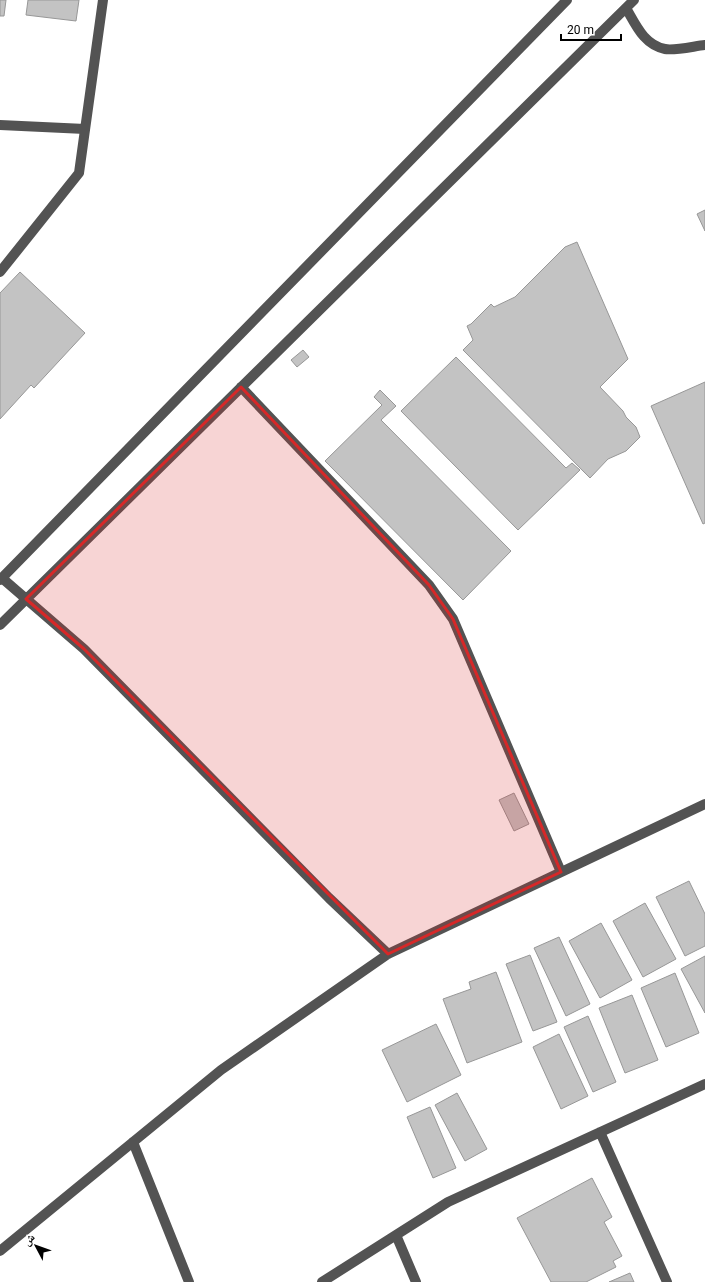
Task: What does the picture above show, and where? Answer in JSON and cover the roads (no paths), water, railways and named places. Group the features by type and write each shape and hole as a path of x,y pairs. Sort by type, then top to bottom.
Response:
{"street":[{"path":"0,272 79,174 103,0"},
{"path":"388,954 329,898 84,649 1,579 567,0"},
{"path":"0,625 634,0"},
{"path":"626,8 642,35 652,44 666,49 705,45"},
{"path":"0,125 85,129"},
{"path":"241,387 429,585 453,619 561,872"},
{"path":"0,1251 221,1070 388,954 705,804"},
{"path":"322,1282 448,1202 705,1084"},
{"path":"600,1132 667,1282"},
{"path":"134,1142 189,1282"},
{"path":"396,1235 416,1282"}]}
